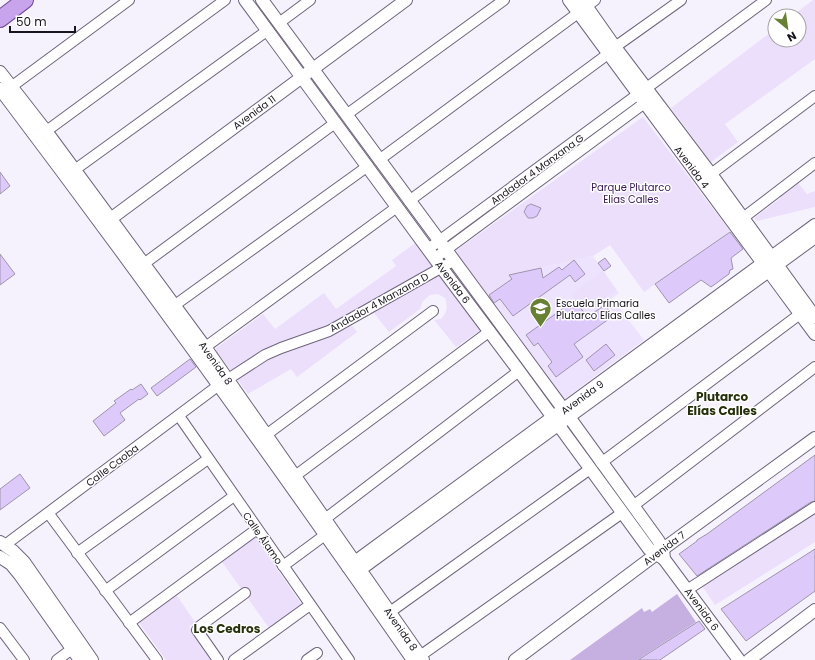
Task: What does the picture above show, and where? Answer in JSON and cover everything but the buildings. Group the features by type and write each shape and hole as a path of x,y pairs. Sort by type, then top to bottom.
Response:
{"main road":[{"path":"1,16 25,0"}],"street":[{"path":"6,88 130,0"},
{"path":"41,134 224,0"},
{"name":"Avenida 6","path":"245,0 438,263 520,371 590,470 649,549 661,554"},
{"name":"Avenida 6","path":"262,0 567,414 658,540 661,554 739,660"},
{"path":"279,23 310,0"},
{"name":"Avenida 11","path":"106,221 406,0"},
{"path":"346,115 504,0"},
{"name":"Avenida 4","path":"569,0 585,5 612,50 659,114 783,281 810,311 815,334"},
{"path":"409,201 680,0"},
{"path":"646,96 766,0"},
{"path":"379,160 585,5"},
{"path":"71,173 268,30"},
{"name":"Avenida 8","path":"0,72 6,88 71,173 224,382 325,535 390,612 419,659"},
{"name":"Andador 4 Manzana G","path":"446,251 504,193 568,146 646,96"},
{"name":"Andador 4 Manzana G","path":"428,249 446,251 574,156 646,96"},
{"path":"711,174 815,96"},
{"name":"Avenida 4","path":"659,114 711,174 743,218 760,250"},
{"path":"145,264 335,123"},
{"path":"568,146 574,156"},
{"path":"743,218 815,163"},
{"path":"175,306 368,166"},
{"path":"504,193 511,203"},
{"path":"201,350 397,207"},
{"name":"Avenida 8","path":"106,221 145,264 175,306 201,350"},
{"name":"Avenida 9","path":"354,569 770,264 815,225"},
{"name":"Avenida 9","path":"770,264 815,237"},
{"name":"Andador 4 Manzana D","path":"224,382 265,356 281,348 329,331 438,263 446,251"},
{"path":"266,435 433,310"},
{"path":"602,463 810,311"},
{"path":"295,476 490,331"},
{"path":"633,506 815,367"},
{"path":"325,520 520,371"},
{"name":"Avenida 8","path":"224,382 266,435 295,476 325,520 354,569 419,659"},
{"name":"Calle Caoba","path":"3,544 49,514 224,382"},
{"name":"Calle Álamo","path":"179,416 349,660"},
{"name":"Avenida 7","path":"515,660 661,554 815,438"},
{"path":"77,552 208,459"},
{"path":"390,612 590,470"},
{"path":"105,591 234,496"},
{"path":"687,590 815,507"},
{"path":"419,659 622,513"},
{"path":"49,514 155,659"},
{"path":"129,623 256,528"},
{"path":"283,566 325,535"},
{"path":"3,544 24,562 92,660"},
{"path":"0,557 11,564 20,575 80,660"},
{"path":"218,660 197,630 200,626 245,593"},
{"path":"234,660 310,605"},
{"path":"749,660 815,610"},
{"path":"0,628 24,660"},
{"path":"57,660 72,649"},
{"path":"307,660 317,653"}],"shaded area":[{"path":"593,256 619,293 612,298 644,340 563,400 488,296 522,272"},
{"path":"677,594 696,622 637,660 570,660 642,608 644,612 650,609 652,612"}],"green space":[{"path":"815,0 815,59 725,124 738,142 711,162 671,108 767,35 767,48 807,48 807,8 802,8"},
{"name":"Parque Plutarco Elias Calles","path":"643,117 730,231 644,292 610,245 593,256 522,272 488,296 454,252"},
{"path":"796,180 807,194 815,191 815,207 757,221 754,218 781,198 778,193"},
{"path":"418,241 482,329 456,347 434,320 441,319 445,314 446,309 445,298 438,294 430,295 423,301 420,309 389,332 374,313 351,324 357,332 297,377 291,369 248,394 215,349 263,314 275,329 324,293 336,309 396,266 392,260"},
{"path":"603,271 616,290 585,313 571,294"},
{"path":"815,513 815,542 715,605 702,586"},
{"path":"254,536 302,605 269,628 220,559"},
{"path":"175,593 195,622 189,627 213,660 166,660 137,620"}],"place":[{"name":"Escuela Primaria Plutarco Elías Calles","path":"540,328"}],"district":[{"name":"Plutarco Elías Calles","path":"722,404"},
{"name":"Los Cedros","path":"227,629"}]}
